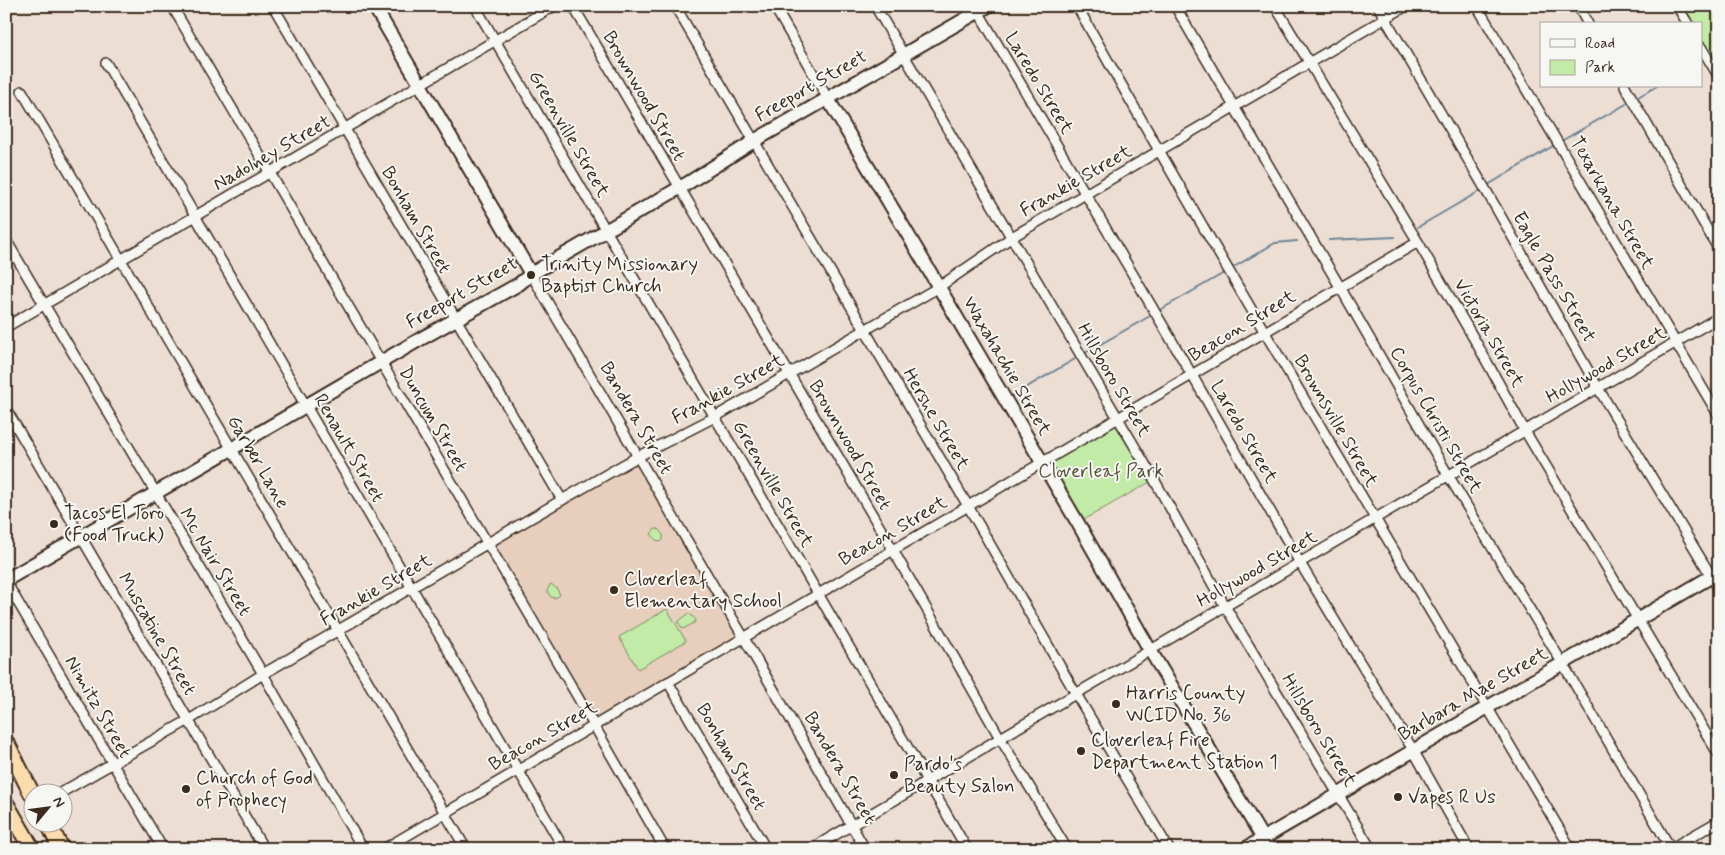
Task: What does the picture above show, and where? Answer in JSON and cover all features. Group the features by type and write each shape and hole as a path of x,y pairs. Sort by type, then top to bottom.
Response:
{"highway":[{"path":"7,743 28,782"},
{"path":"6,804 32,849"},
{"path":"53,832 61,849"}],"street":[{"name":"Duncum Street","path":"172,6 665,849"},
{"name":"Bonham Street","path":"273,6 562,500"},
{"name":"Bandera Street","path":"374,6 744,638 865,849"},
{"name":"Greenville Street","path":"475,6 967,849"},
{"name":"Nadolney Street","path":"6,327 554,6"},
{"name":"Brownwood Street","path":"573,6 893,550 1000,738 1067,849"},
{"name":"Hershe Street","path":"675,6 1076,694 1169,849"},
{"name":"Waxahachie Street","path":"774,6 1150,650 1266,844"},
{"name":"Hillsboro Street","path":"874,6 1012,237 1225,606 1370,849"},
{"name":"Brownsville Street","path":"1078,6 1159,152 1266,331 1374,519 1571,849"},
{"name":"Corpus Christi Street","path":"1175,6 1448,475 1671,849"},
{"name":"Victoria Street","path":"1275,6 1418,242 1525,431 1719,754"},
{"name":"Eagle Pass Street","path":"1378,6 1598,388 1715,574 1719,589"},
{"name":"Frankie Street","path":"72,786 189,720 263,674 562,500 637,457 715,417 939,287 1012,237 1406,6"},
{"name":"Texarkana Street","path":"1477,6 1719,416"},
{"path":"1578,6 1587,22"},
{"path":"1677,6 1687,22"},
{"name":"Freeport Street","path":"6,581 455,319 519,284 531,274 680,188 754,141 981,8"},
{"name":"Laredo Street","path":"981,8 1086,194 1300,562 1413,750 1469,849"},
{"path":"1702,49 1719,77"},
{"name":"Renault Street","path":"106,63 564,849"},
{"path":"1626,88 1719,250"},
{"name":"Garber Lane","path":"22,91 466,849"},
{"name":"Mc Nair Street","path":"6,240 263,674 363,849"},
{"name":"Beacon Street","path":"384,849 1418,242"},
{"name":"Hollywood Street","path":"811,849 1719,318"},
{"name":"Muscatine Street","path":"6,409 264,849"},
{"name":"Barbara Mae Street","path":"1245,849 1266,844 1338,794 1715,574"},
{"name":"Nimitz Street","path":"6,581 163,849"},
{"name":"Bonham Street","path":"668,682 766,849"},
{"path":"1671,849 1719,821"},
{"path":"58,832 67,849"}],"shaded area":[{"name":"Cloverleaf Elementary School","path":"635,461 737,635 594,720 491,544"}],"green space":[{"path":"1682,6 1719,6 1719,69 1702,41 1702,22 1691,22"},
{"name":"Cloverleaf Park","path":"1112,424 1116,426 1150,482 1080,522 1047,462"},
{"path":"655,529 658,529 663,535 661,542 656,540 651,534"},
{"path":"551,584 560,595 555,598 551,597 547,591"},
{"path":"667,609 686,641 638,669 619,637"},
{"path":"689,613 696,620 683,629 678,622"}],"waterway":[{"path":"1638,97 1654,88"},
{"path":"1563,140 1628,103"},
{"path":"1488,185 1553,146"},
{"path":"1418,227 1480,191"},
{"path":"1329,240 1395,237"},
{"path":"1234,267 1275,243 1297,241"},
{"path":"1160,310 1224,273"},
{"path":"1085,353 1150,316"},
{"path":"1010,397 1075,359"}],"place":[{"name":"Trinity Missionary Baptist Church","path":"531,275"},
{"name":"Tacos El Toro (Food Truck)","path":"54,524"},
{"name":"Cloverleaf Elementary School","path":"614,590"},
{"name":"Harris County WCID No. 36","path":"1116,704"},
{"name":"Cloverleaf Fire Department Station 1","path":"1081,751"},
{"name":"Pardo's Beauty Salon","path":"894,775"},
{"name":"Church of God of Prophecy","path":"186,789"},
{"name":"Vapes R Us","path":"1398,797"}]}
